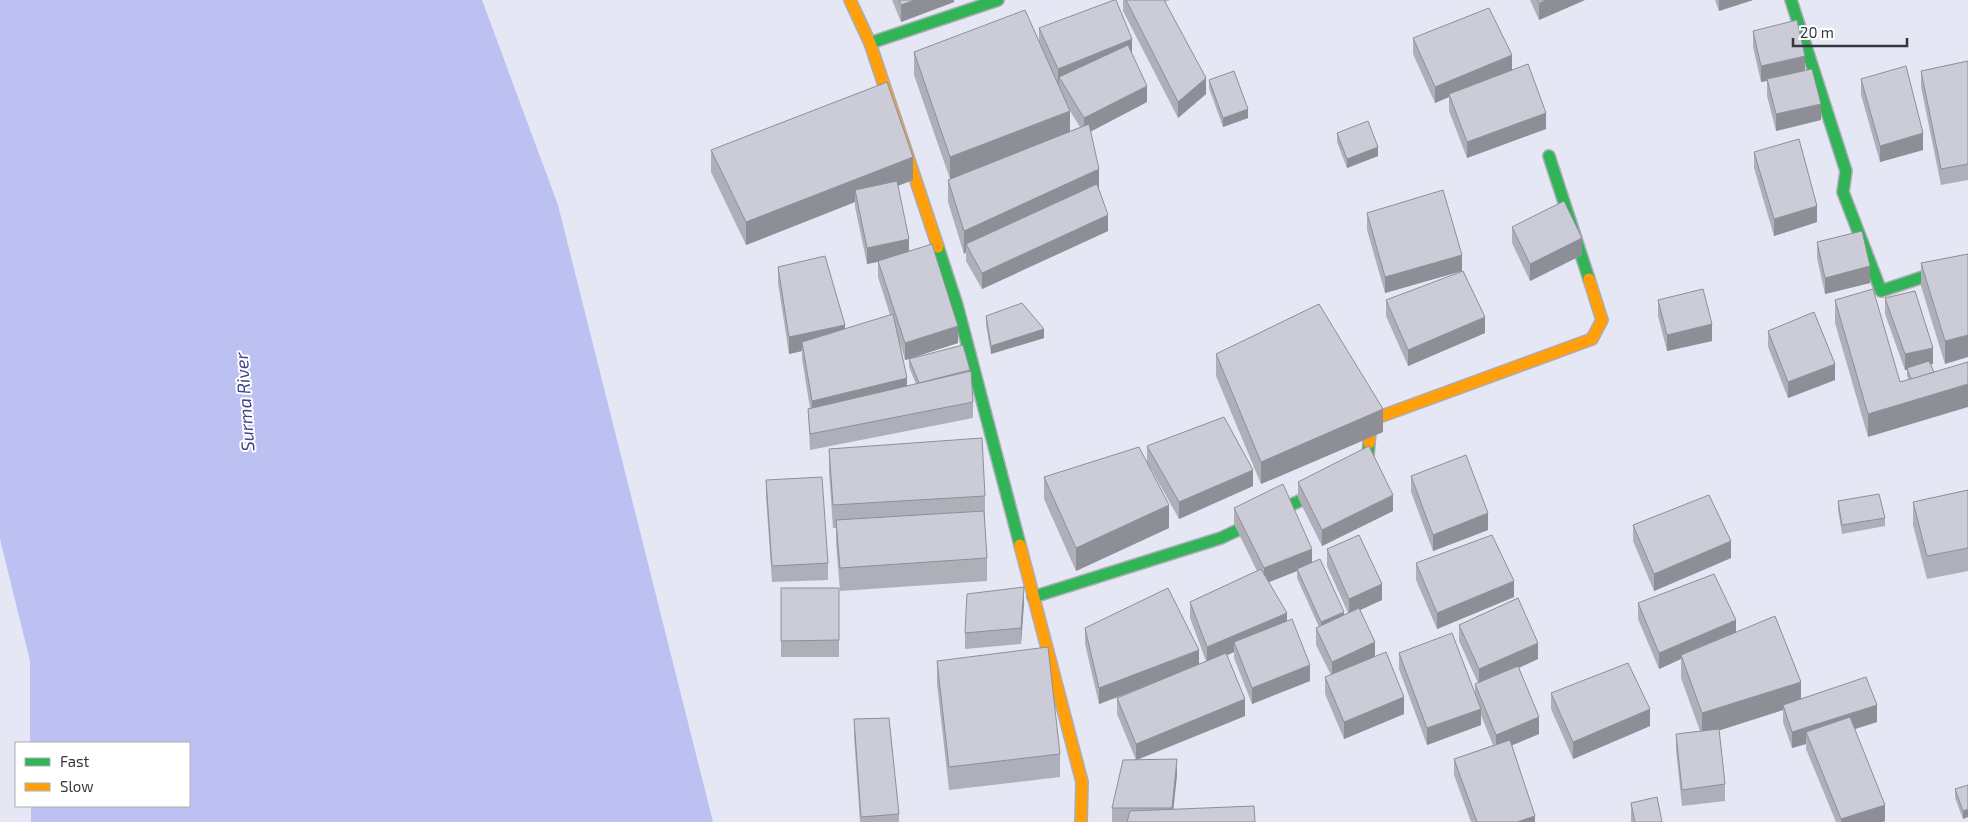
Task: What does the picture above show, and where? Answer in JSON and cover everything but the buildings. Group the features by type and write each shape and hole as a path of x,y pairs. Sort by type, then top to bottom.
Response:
{"street":[{"path":"850,0 870,43 957,305 1082,782 1081,822"},
{"path":"870,43 998,0"},
{"path":"1792,0 1846,171 1843,192 1881,290 1968,262"},
{"path":"1032,597 1221,538 1367,469 1371,420 1592,339 1602,320 1549,156"}],"water":[{"name":"Surma River","path":"0,0 482,0 558,205 713,822 31,822 31,807 190,807 190,742 30,742 30,661 0,539"}],"traffic: fast":[{"path":"870,43 998,0"},
{"path":"1791,0 1846,171 1843,192 1881,291 1968,262"},
{"path":"1549,156 1589,279"},
{"path":"938,247 957,305 1020,545"},
{"path":"1033,597 1221,538 1367,469 1369,443"}],"traffic: slow":[{"path":"850,0 870,43 938,247"},
{"path":"1369,443 1371,420 1592,339 1602,320 1589,279"},
{"path":"1020,545 1082,782 1081,822"}]}
